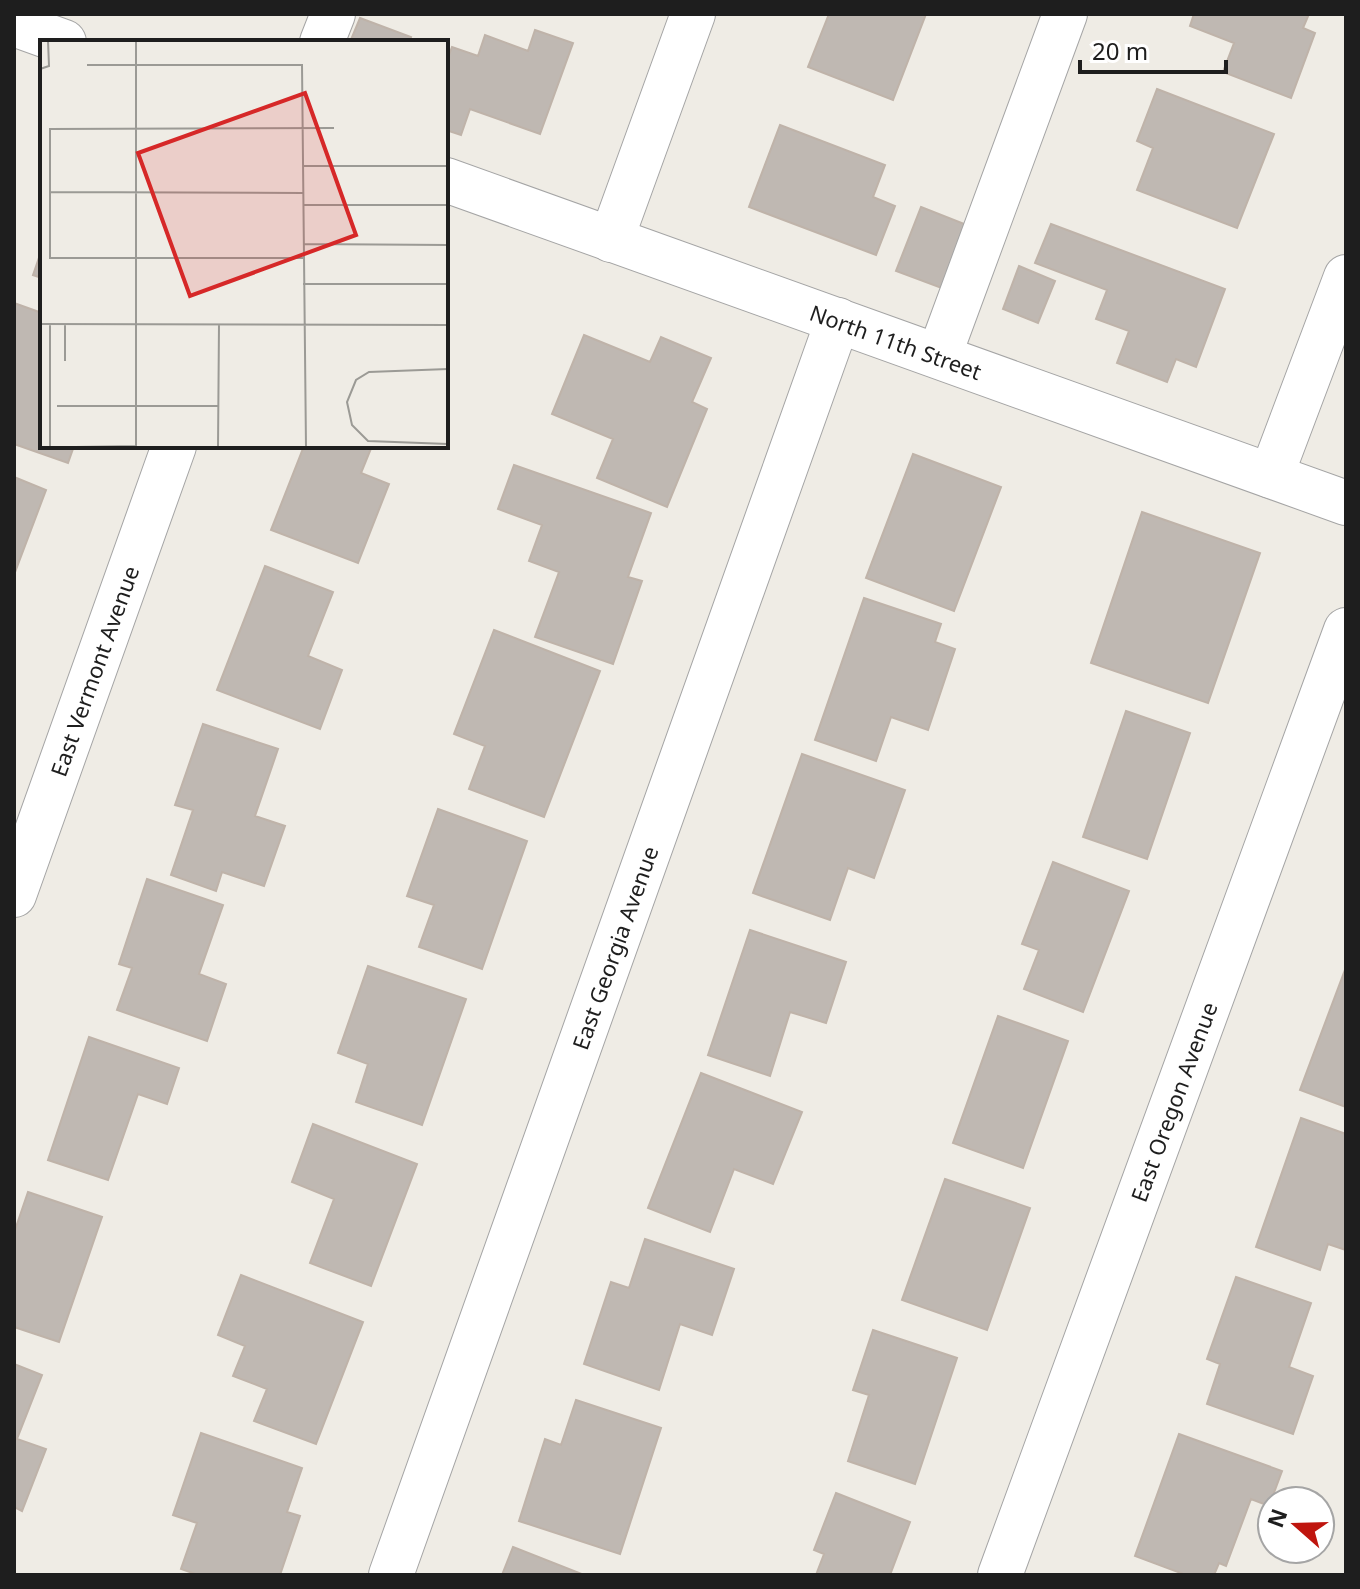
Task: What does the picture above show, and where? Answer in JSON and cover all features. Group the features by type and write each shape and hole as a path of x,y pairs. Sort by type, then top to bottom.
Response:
{"street":[{"path":"323,40 333,14"},
{"path":"611,240 693,14"},
{"path":"939,356 1065,14"},
{"path":"14,24 58,40"},
{"name":"North 11th Street","path":"448,181 1346,503"},
{"path":"1271,476 1346,277"},
{"name":"East Georgia Avenue","path":"391,1575 838,320"},
{"name":"East Vermont Avenue","path":"14,895 173,448"},
{"name":"East Oregon Avenue","path":"1000,1575 1346,630"}],"building":[{"path":"829,14 926,14 893,100 808,67"},
{"path":"1194,14 1309,14 1303,28 1315,33 1291,98 1223,72 1234,43 1190,26"},
{"path":"360,18 411,37 410,40 351,40"},
{"path":"535,30 573,43 540,134 470,109 461,135 448,131 448,58 452,47 478,56 485,35 528,51"},
{"path":"1157,89 1274,134 1237,228 1137,190 1153,148 1137,141"},
{"path":"780,125 885,165 873,197 895,206 876,255 749,207"},
{"path":"921,207 972,227 947,290 896,271"},
{"path":"1051,224 1225,289 1196,367 1176,359 1167,382 1117,363 1129,331 1096,319 1107,290 1035,263"},
{"path":"40,255 40,277 33,275"},
{"path":"1019,266 1055,281 1038,323 1003,309"},
{"path":"14,303 40,312 40,448 73,448 68,463 14,444"},
{"path":"584,335 650,362 661,337 711,358 692,402 707,409 667,507 597,478 613,439 552,414"},
{"path":"303,448 371,448 361,473 389,484 358,563 271,530"},
{"path":"913,454 1001,487 954,611 866,578"},
{"path":"514,465 651,513 628,577 642,581 613,664 535,637 559,572 529,561 542,525 498,509"},
{"path":"14,477 46,490 14,575"},
{"path":"1142,512 1260,553 1208,703 1091,663"},
{"path":"265,566 333,592 308,656 342,670 320,729 217,690"},
{"path":"864,598 941,624 935,642 955,649 928,730 891,717 876,761 815,740"},
{"path":"494,630 600,671 544,817 469,789 485,746 454,734"},
{"path":"1126,711 1190,733 1147,859 1083,837"},
{"path":"203,724 278,749 255,816 285,826 264,886 222,872 216,891 171,875 193,810 175,805"},
{"path":"802,754 905,790 874,878 848,868 830,920 753,893"},
{"path":"438,809 527,841 482,969 419,947 434,905 407,896"},
{"path":"1053,862 1129,891 1083,1012 1024,989 1039,950 1022,944"},
{"path":"147,879 223,905 199,974 226,984 207,1041 117,1010 132,968 119,964"},
{"path":"750,930 846,962 826,1023 790,1012 770,1076 708,1055"},
{"path":"368,966 466,999 422,1125 356,1102 368,1064 338,1053"},
{"path":"1346,967 1346,1107 1300,1090"},
{"path":"998,1016 1068,1041 1023,1168 953,1143"},
{"path":"89,1037 179,1068 167,1104 138,1094 108,1180 48,1160"},
{"path":"701,1073 802,1112 773,1184 734,1169 710,1232 648,1208"},
{"path":"1301,1118 1346,1134 1346,1250 1328,1244 1320,1270 1256,1247"},
{"path":"313,1124 417,1164 371,1286 310,1263 334,1199 292,1182"},
{"path":"945,1179 1030,1208 987,1330 902,1300"},
{"path":"28,1192 102,1217 59,1342 14,1327 14,1233"},
{"path":"645,1239 734,1269 712,1335 680,1324 659,1390 584,1364 611,1282 629,1288"},
{"path":"241,1275 363,1322 316,1444 254,1421 267,1389 233,1376 245,1346 218,1335"},
{"path":"1236,1277 1311,1303 1289,1367 1313,1376 1293,1434 1207,1404 1220,1364 1207,1359"},
{"path":"873,1330 957,1358 915,1484 848,1461 869,1395 853,1390"},
{"path":"14,1364 42,1375 17,1439 46,1449 22,1511 14,1507"},
{"path":"576,1400 661,1428 620,1554 519,1521 545,1439 561,1445"},
{"path":"201,1433 302,1468 287,1512 300,1516 280,1575 198,1575 181,1569 197,1523 173,1515"},
{"path":"1179,1434 1282,1471 1277,1485 1256,1485 1256,1501 1251,1499 1226,1566 1219,1563 1214,1575 1186,1575 1135,1556"},
{"path":"836,1493 910,1522 890,1575 816,1575 824,1554 814,1550"},
{"path":"513,1547 582,1574 502,1575"}]}
